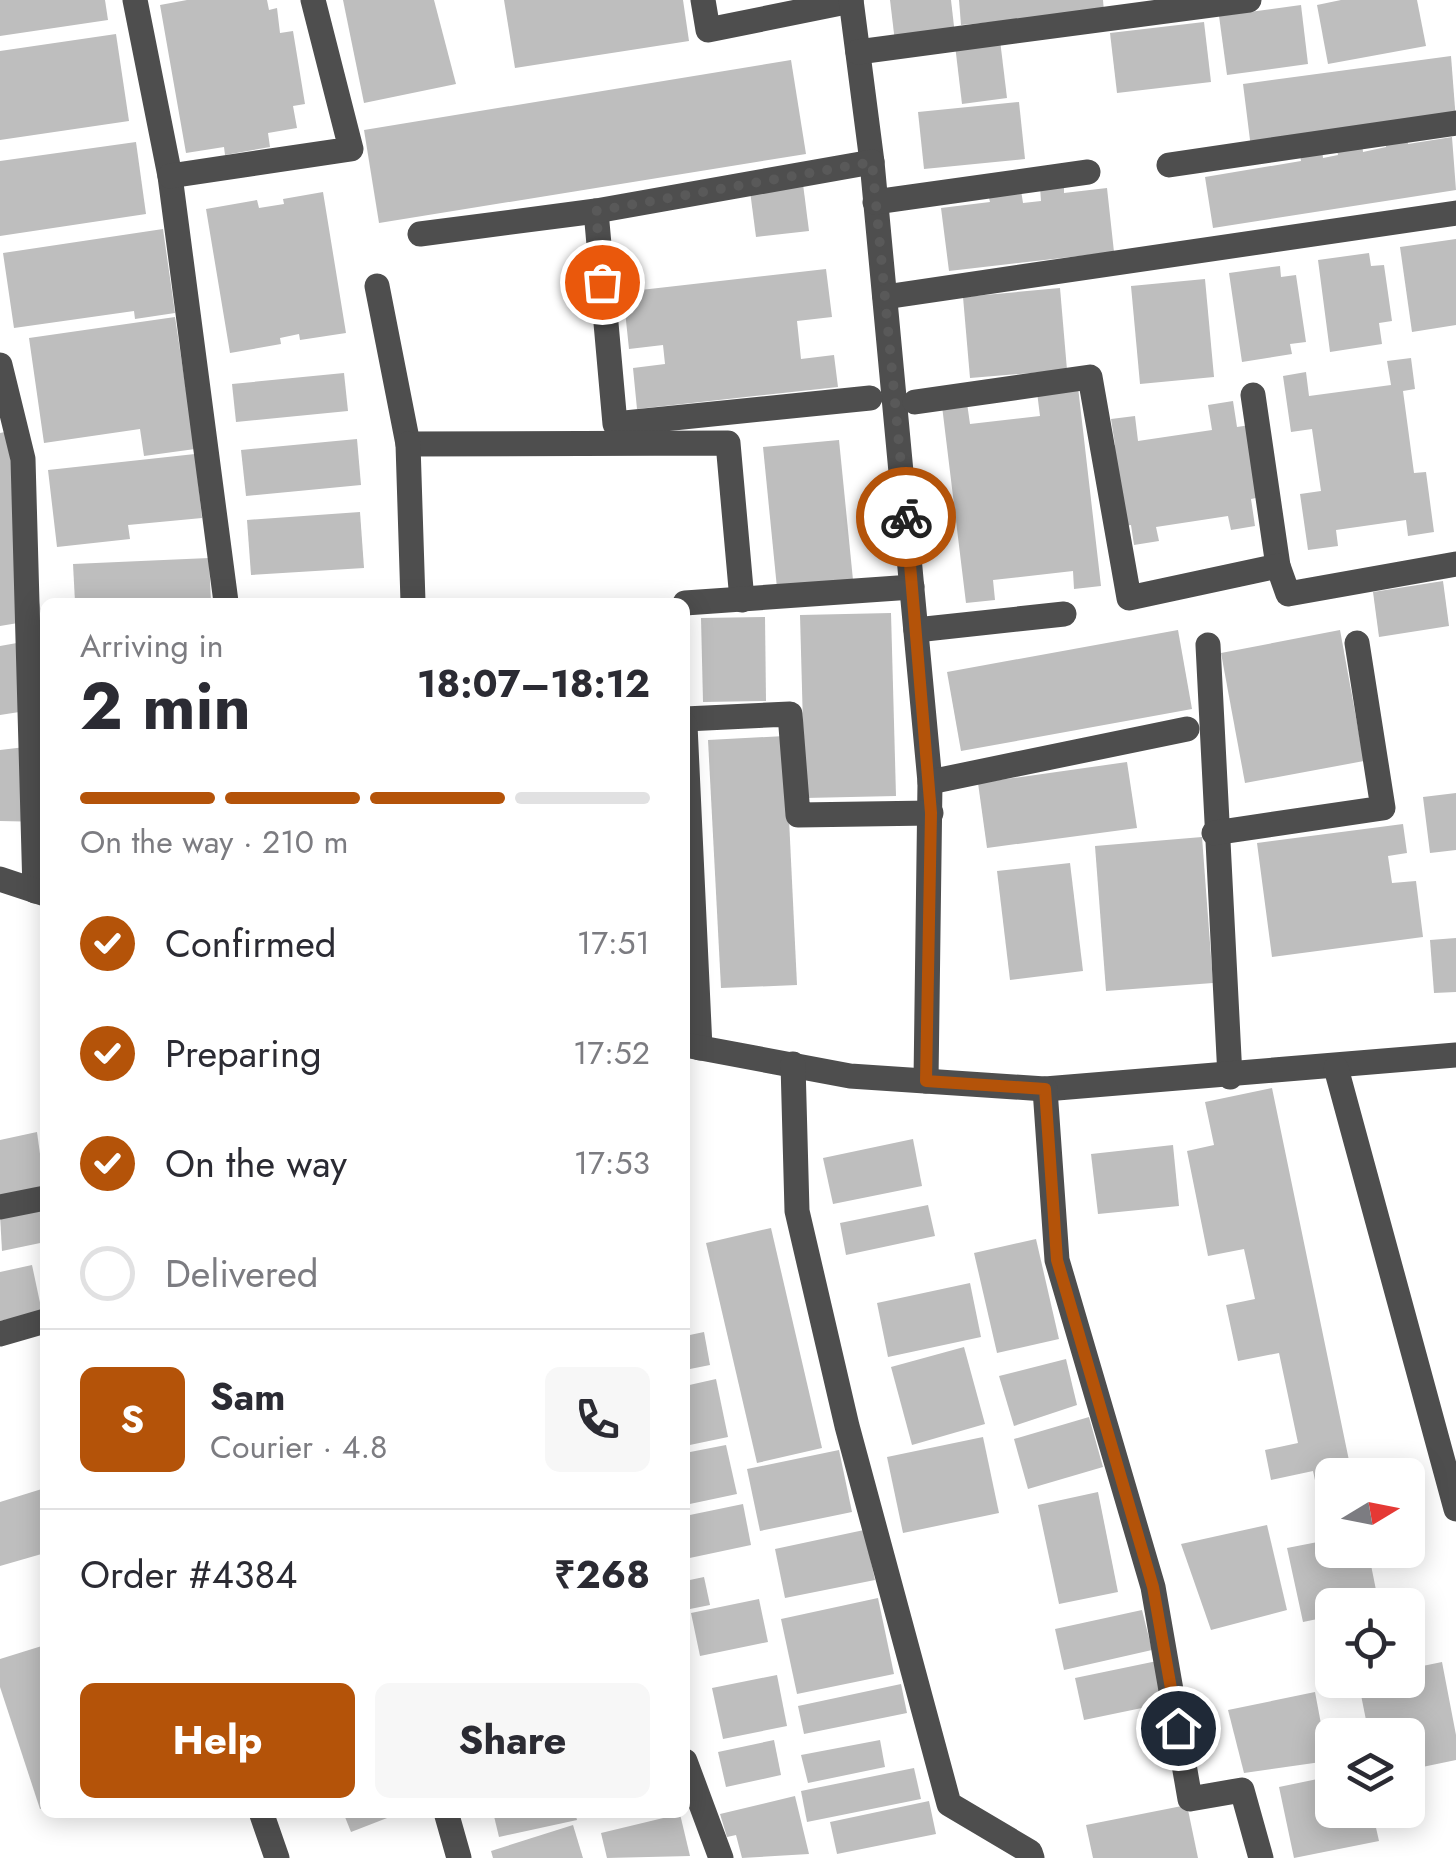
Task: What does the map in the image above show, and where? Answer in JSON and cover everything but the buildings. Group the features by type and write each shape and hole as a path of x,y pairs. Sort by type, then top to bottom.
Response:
{"street":[{"path":"134,0 170,176 225,598"},
{"path":"170,176 351,150 313,0"},
{"path":"703,0 708,30 851,0 872,162 930,782 926,1081"},
{"path":"858,52 1249,0"},
{"path":"1169,165 1456,124"},
{"path":"420,234 596,211 872,162"},
{"path":"875,202 1088,172"},
{"path":"596,211 616,424 870,398"},
{"path":"885,297 1456,213"},
{"path":"377,286 408,444 413,598"},
{"path":"0,365 23,459 40,892 0,879"},
{"path":"915,402 1090,377 1128,598 1278,566"},
{"path":"1253,395 1278,566 1288,594 1456,564"},
{"path":"408,444 728,443 749,600"},
{"path":"690,603 912,587"},
{"path":"916,630 1064,614"},
{"path":"1214,833 1384,808 1357,642"},
{"path":"1208,645 1214,833 1230,1077"},
{"path":"690,722 790,714 798,815 931,813"},
{"path":"930,782 1187,729"},
{"path":"690,925 693,1047 850,1076 1045,1089 1230,1077 1456,1055"},
{"path":"793,1064 797,1211 848,1426 949,1804 1030,1852 1032,1858"},
{"path":"1336,1068 1456,1510"},
{"path":"1045,1089 1057,1260 1153,1587 1190,1800 1242,1790 1261,1858"},
{"path":"0,1206 40,1199"},
{"path":"0,1334 40,1322"},
{"path":"690,1775 720,1858"},
{"path":"263,1818 277,1858"},
{"path":"448,1818 459,1858"}],"way so far":[{"path":"602,282 596,211 872,162 906,517"}],"route":[{"path":"906,517 931,813 926,1081 1045,1089 1057,1260 1153,1587 1178,1728"}]}
